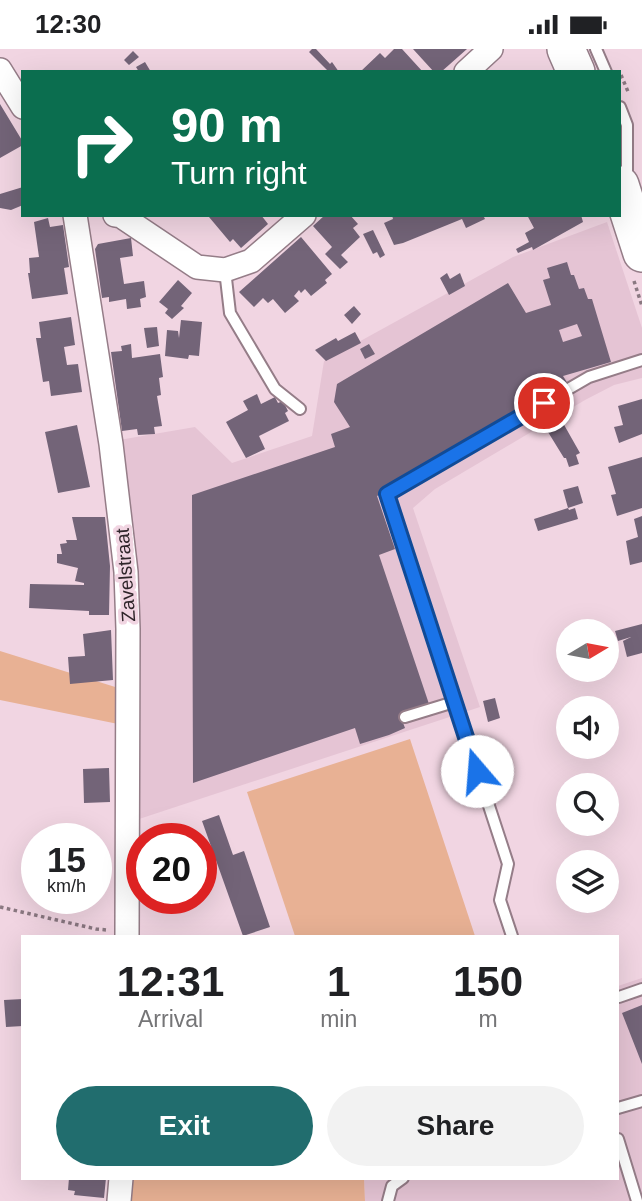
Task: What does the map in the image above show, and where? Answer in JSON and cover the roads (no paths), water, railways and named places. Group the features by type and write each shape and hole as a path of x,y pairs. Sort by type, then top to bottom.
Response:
{"main road":[{"path":"566,49 575,70"},
{"path":"624,196 642,253"}],"street":[{"path":"468,70 491,49"},
{"path":"0,70 21,104"},
{"name":"Zavelstraat","path":"81,217 126,572 127,933"},
{"path":"122,217 197,267 225,270 251,261 302,217"},
{"path":"119,1201 121,1180"}],"lane":[{"path":"596,49 605,70"},
{"path":"621,110 626,125 624,196"},
{"path":"225,270 230,313 275,389 300,409"},
{"path":"512,935 500,900 508,864 387,494 589,377 642,361"},
{"path":"405,717 454,702"},
{"path":"619,997 642,989"},
{"path":"619,1108 642,1101"},
{"path":"619,1142 637,1201"},
{"path":"388,1201 392,1186 400,1180"}]}
